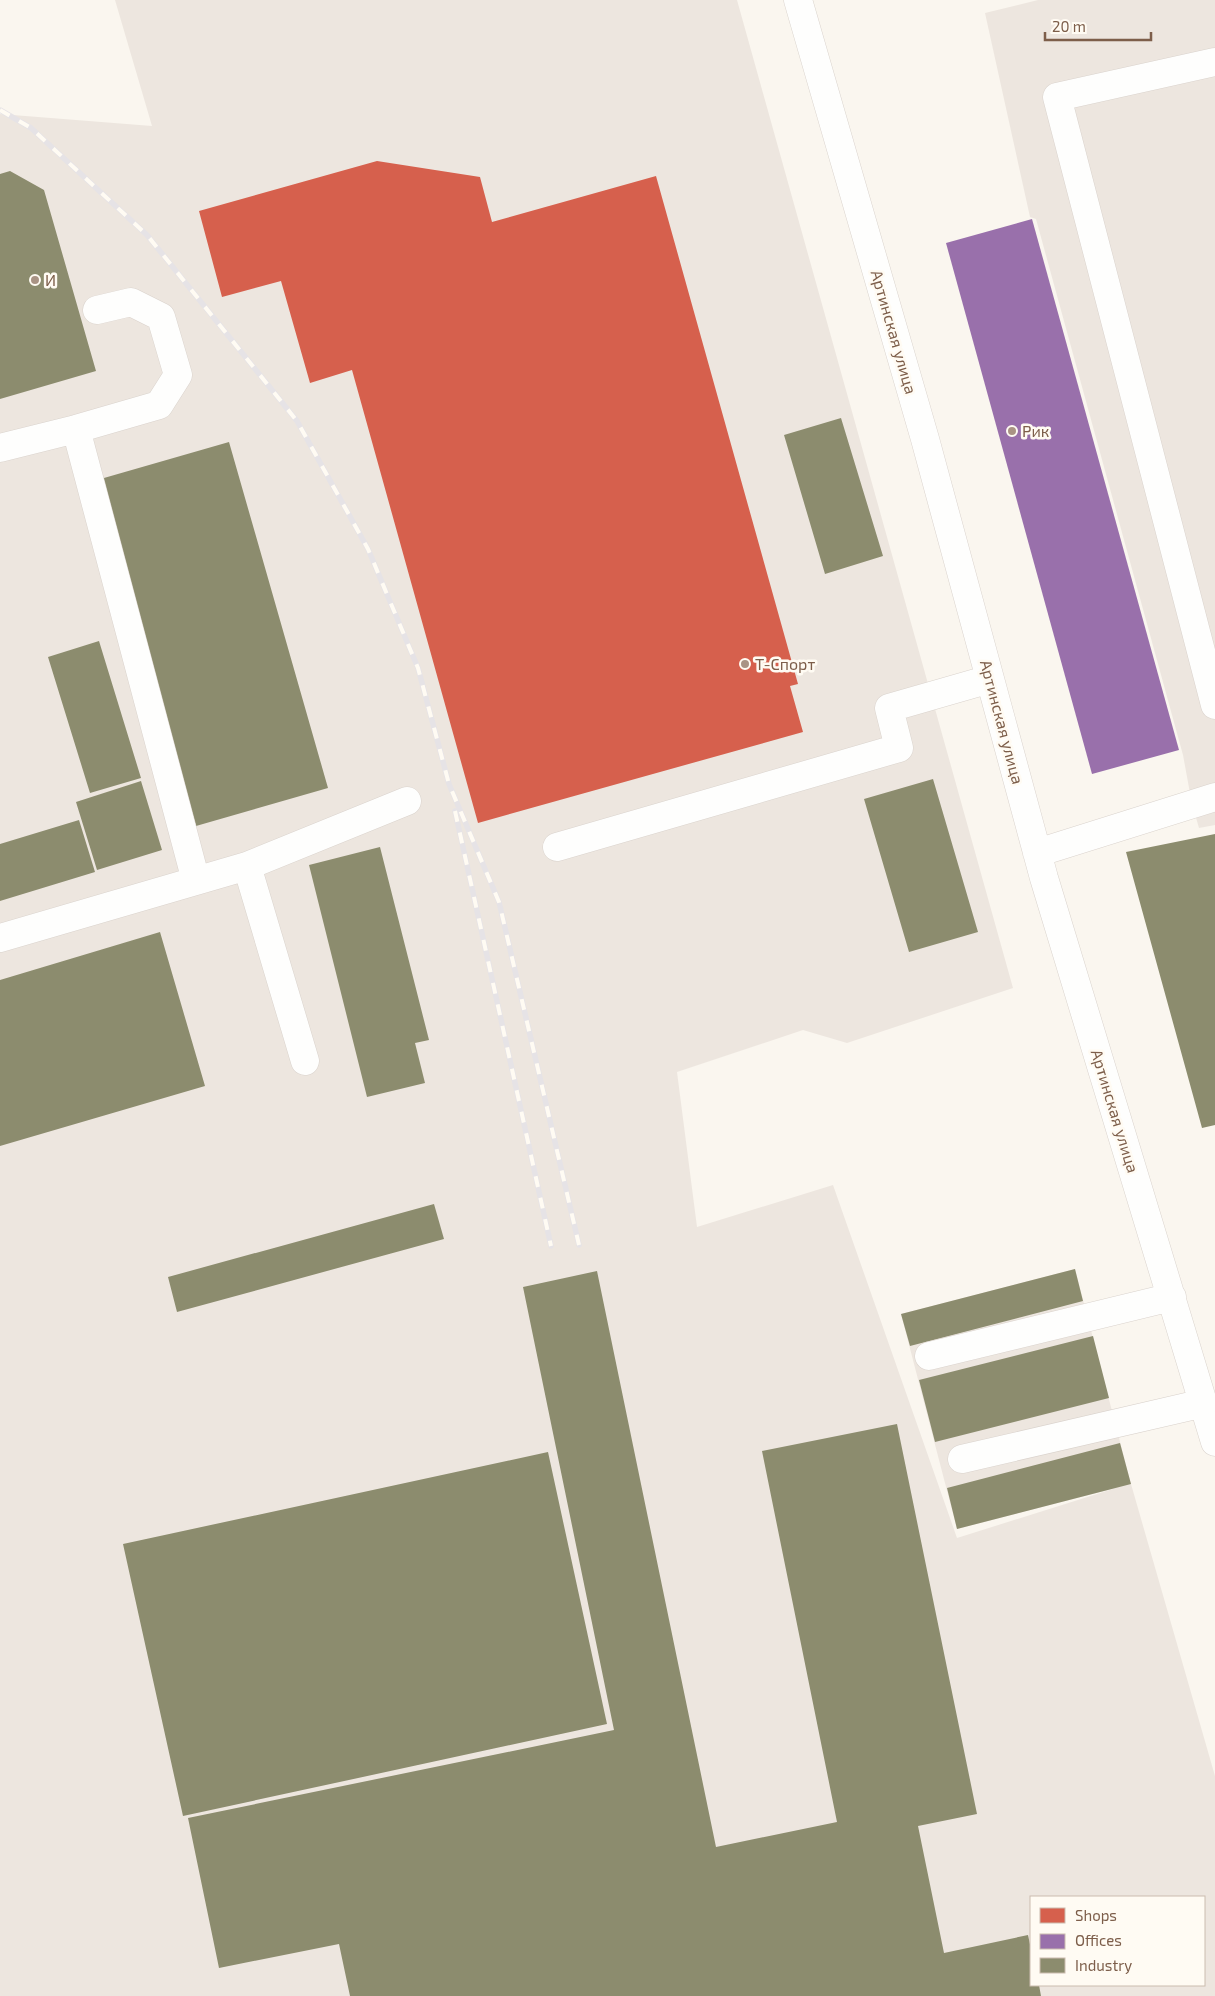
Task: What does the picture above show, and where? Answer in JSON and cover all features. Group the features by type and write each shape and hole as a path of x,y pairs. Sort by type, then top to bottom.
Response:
{"street":[{"name":"Артинская улица","path":"798,0 925,439 1038,853 1215,1442"},
{"path":"1215,62 1057,97 1215,705"},
{"path":"0,448 159,405 178,375 161,317 131,302 97,310"},
{"path":"76,429 196,881"},
{"path":"556,846 899,748 889,708 990,679"},
{"path":"1038,853 1215,797"},
{"path":"0,938 247,866 407,801"},
{"path":"247,866 305,1061"},
{"path":"929,1356 1172,1297"},
{"path":"962,1459 1204,1403"}],"shaded area":[{"path":"115,0 737,0 1013,988 847,1043 803,1030 677,1072 697,1227 833,1185 957,1538 1116,1488 957,1529 901,1314 1075,1269 1131,1484 1215,1776 1215,1996 0,1996 0,114 152,126"},
{"path":"1038,0 1215,0 1215,825 1199,828 1192,804 1183,755 1036,219 1030,217 985,13"}],"building: Shops":[{"path":"377,161 480,177 492,222 656,176 798,684 790,686 803,732 478,823 352,370 310,383 281,281 222,297 199,211"}],"building: Offices":[{"path":"1032,219 1179,750 1092,774 946,243"}],"building: Industry":[{"name":"И","path":"10,171 44,190 96,371 0,399 0,174"},
{"path":"841,418 883,556 825,574 784,435"},
{"path":"229,442 328,788 196,826 97,480"},
{"path":"99,641 141,778 90,793 48,657"},
{"path":"933,779 978,932 909,952 864,799"},
{"path":"141,781 162,850 97,870 76,802"},
{"path":"79,820 95,872 0,901 0,844"},
{"path":"1215,834 1215,1125 1202,1128 1126,852"},
{"path":"380,847 429,1040 415,1043 425,1083 367,1097 309,865"},
{"path":"160,932 205,1086 0,1146 0,980"},
{"path":"434,1204 444,1239 177,1312 168,1277"},
{"path":"1075,1269 1083,1301 910,1346 901,1314"},
{"path":"597,1271 716,1847 837,1822 762,1451 897,1424 977,1814 918,1826 944,1953 1028,1935 1030,1944 1030,1986 1039,1986 1041,1996 350,1996 339,1944 219,1968 188,1818 614,1730 523,1287"},
{"path":"1093,1336 1109,1398 935,1442 919,1380"},
{"path":"1120,1443 1131,1484 957,1529 947,1488"},
{"path":"548,1452 607,1724 183,1816 123,1544"}],"railway":[{"path":"0,110 31,128 147,235 297,421 368,549 418,668 449,784 499,902 579,1245"},
{"path":"455,811 551,1246"}],"place":[{"name":"И","path":"35,280"},
{"name":"Рик","path":"1012,431"},
{"name":"Т-Спорт","path":"745,664"}]}
